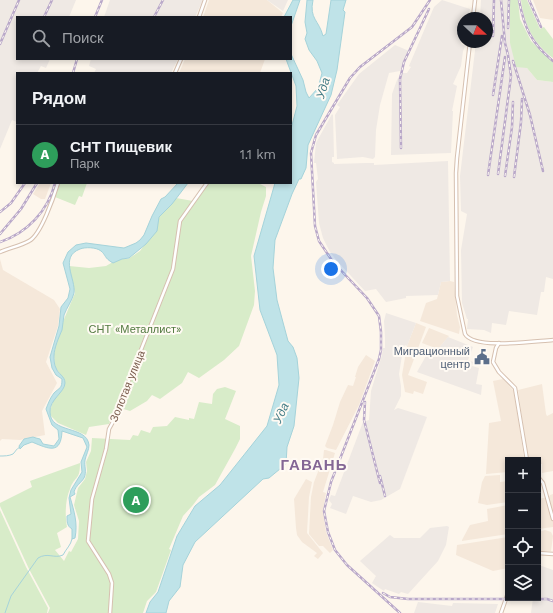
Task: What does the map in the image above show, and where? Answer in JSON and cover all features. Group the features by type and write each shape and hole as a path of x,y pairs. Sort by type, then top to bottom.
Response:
{"street":[{"path":"199,16 206,0"},
{"path":"474,12 475,0"},
{"path":"469,48 456,158 457,296 458,306 466,336 482,342 490,343 553,340"},
{"path":"175,72 181,60"},
{"path":"0,252 31,240 36,235 50,207 58,184"},
{"name":"Золотая улица","path":"110,613 112,583 88,541 92,499 106,449 109,429 114,420 173,269 180,223 206,184"},
{"path":"490,343 496,348"},
{"path":"499,343 496,348 493,362 503,377 515,388 526,457"},
{"path":"541,481 553,519"},
{"path":"541,553 553,554"},
{"path":"501,613 505,601"}],"shaded area":[{"path":"0,0 76,0 69,16 16,16 16,60 50,60 46,68 41,66 38,72 16,72 16,122 12,120 0,149"},
{"path":"110,0 203,0 195,16 104,16"},
{"path":"209,0 267,0 283,13 282,16 203,16"},
{"path":"267,0 288,0 283,11"},
{"path":"442,0 470,9 469,12 457,12 457,48 464,48 461,66 453,84 457,86 452,111 451,153 391,155 392,94 401,73 407,73 411,67 409,66 434,7"},
{"path":"481,0 510,0 510,43 537,80 553,82 553,279 546,277 544,292 541,292 537,315 509,311 506,325 492,323 491,333 484,330 467,329 468,319 462,303 461,250 467,214 461,211 460,176 475,48 493,48 493,12 480,12"},
{"path":"533,0 553,0 553,20 540,18"},
{"path":"395,45 409,51 400,71 389,73 380,105 376,130 375,157 373,159 363,157 337,159 335,115 340,107 337,105 359,74"},
{"path":"91,60 178,60 172,72 94,72 96,69 89,66"},
{"path":"185,60 265,60 260,72 179,72"},
{"path":"332,114 334,157 332,157 332,162 334,164 374,163 374,165 448,161 450,281 441,282 438,295 406,296 406,298 386,302 376,289 365,291 330,252 323,238 319,223 316,182 318,179 316,163 314,163 316,143"},
{"path":"39,184 51,184 45,199 41,199 33,194"},
{"path":"0,259 3,270 54,300 60,309 58,326 46,362 57,383 42,411 45,435 20,440 2,439 0,441"},
{"path":"441,282 454,282 457,315 460,327 459,334 420,321 426,303 437,299"},
{"path":"386,313 416,323 407,346 405,345 403,349 399,374 401,396 394,410 398,408 427,417 400,489 381,500 371,502 353,496 346,514 330,508 332,504 329,500 331,495 335,496 363,422 369,420 371,391 383,348 385,348 384,321"},
{"path":"416,323 426,327 408,375 427,382 423,394 414,391 413,394 405,392 402,375 407,346"},
{"path":"429,328 449,336 438,349 422,343"},
{"path":"448,337 473,347 468,360 473,362 472,366 479,368 476,384 482,385 481,395 417,372 431,347 438,349"},
{"path":"366,355 375,361 359,405 336,450 327,448 325,446 340,402 348,385 353,386 358,367"},
{"path":"503,379 514,391 524,457 505,457 505,472 486,474 489,423 501,421 493,381"},
{"path":"542,384 546,414 547,416 553,413 553,471 542,473 541,457 528,457 518,390"},
{"path":"324,450 335,453 323,492 326,493 323,511 326,532 333,550 330,553 323,546 319,546 309,534 311,497 314,482 323,459"},
{"path":"500,475 500,482 505,481 505,502 487,505 478,503 482,482 485,476"},
{"path":"306,479 312,482 309,497 307,533 323,553 318,559 314,556 317,553 302,542 297,535 294,499"},
{"path":"553,494 553,527 541,529 541,498 549,497"},
{"path":"505,506 505,534 462,541 470,525 488,521 487,509"},
{"path":"449,527 446,545 438,561 408,594 401,592 399,594 385,589 384,591 372,583 376,576 360,561 390,535 394,538 420,538 430,528"},
{"path":"545,530 551,532 553,536 551,551 541,551 541,531"},
{"path":"505,537 505,569 493,571 456,555 457,545"},
{"path":"541,566 553,570 553,613 531,613 533,601 541,601"},
{"path":"418,602 452,606 453,603 498,604 495,613 414,613"}],"green space":[{"path":"510,0 518,0 520,19 531,41 553,62 553,82 537,80 527,68 516,67 510,43"},
{"path":"521,0 527,0 540,29 544,27 553,39 553,58 540,46 527,25"},
{"path":"60,184 87,184 82,197 79,196 75,205 55,197"},
{"name":"СНТ «Металлист»","path":"207,184 260,184 266,187 266,196 251,256 255,291 254,305 239,346 224,360 199,378 188,372 182,383 160,399 152,395 147,401 130,411 117,407 109,424 89,427 86,435 58,423 49,414 54,398 60,393 64,385 61,375 55,367 54,354 57,336 75,293 69,275 69,266 89,268 106,266 118,259 128,259 140,251 156,229 158,219 176,198 193,201"},
{"path":"225,387 236,391 225,419 240,426 240,439 215,485 199,497 183,516 169,549 171,550 156,592 147,601 143,613 48,613 50,608 29,569 0,506 0,503 32,487 30,481 80,463 79,473 68,493 66,503 67,527 57,533 61,547 55,550 64,561 78,539 79,521 74,505 78,488 85,479 87,471 86,462 91,451 92,438 130,440 133,435 138,436 141,430 150,433 153,427 167,426 175,417 189,420 189,418 194,419 199,402 212,404 213,394 217,389"},
{"path":"0,510 26,567 48,608 47,613 0,613"}],"water":[{"path":"293,0 300,0 292,23 292,16 285,16"},
{"name":"Уда","path":"307,0 313,0 313,16 323,36 326,34 331,0 346,0 343,10 345,12 337,70 331,95 308,145 306,168 292,194 275,240 273,268 277,300 288,341 293,347 297,358 299,378 294,426 287,447 286,464 269,478 263,479 195,542 183,565 180,587 169,601 166,613 146,613 150,602 158,592 177,536 195,506 220,485 267,426 279,385 277,355 260,310 254,256 275,184 292,184 292,125 297,106 296,86 286,60 292,60 292,56 303,80 309,98 318,88 322,73 317,61 309,50 305,39 307,33 305,22"},
{"path":"177,184 187,184 172,204 159,217 157,231 146,244 129,258 113,263 108,260 103,252 93,248 80,249 70,257 69,263 74,293 64,315 62,330 54,353 55,367 64,379 65,383 63,390 54,400 50,408 50,412 52,419 56,424 82,434 87,439 89,445 85,460 85,476 77,486 74,492 75,494 70,497 76,527 75,538 72,539 72,529 69,527 67,516 71,514 69,498 71,490 82,472 81,462 87,447 83,438 62,431 61,439 57,447 44,447 32,442 24,445 20,449 19,446 24,439 33,437 40,439 43,444 54,446 59,439 58,430 52,425 46,409 51,397 62,385 62,379 56,375 52,368 50,357 59,326 61,307 68,298 70,289 63,263 68,252 76,245 86,243 124,248 136,243 144,235 161,199 165,197"}],"waterway":[{"path":"0,456 8,456 13,454 20,447"},
{"path":"5,613 11,596 38,558 42,556 63,555 72,539"}],"railway":[{"path":"0,44 19,0"},
{"path":"44,16 52,0"},
{"path":"95,16 102,0"},
{"path":"155,16 163,0"},
{"path":"400,613 347,565 335,550 328,532 324,511 331,482 379,359 381,350 381,332 379,316 367,298 333,262 319,241 315,226 311,153 316,135 350,78 360,67 412,27 430,0"},
{"path":"493,36 494,0"},
{"path":"498,174 511,76 505,43 501,0"},
{"path":"508,28 509,0"},
{"path":"519,0 523,18 530,34 539,48 553,61"},
{"path":"529,0 541,27"},
{"path":"401,148 400,79 404,62 429,9"},
{"path":"493,95 502,36"},
{"path":"488,175 505,57"},
{"path":"73,72 77,60"},
{"path":"513,61 530,115 543,171"},
{"path":"514,177 521,122 522,99"},
{"path":"505,176 512,127 513,102"},
{"path":"0,212 11,203 24,184"},
{"path":"0,234 21,209 36,184"},
{"path":"0,242 19,233 35,220 47,203 55,184"},
{"path":"365,402 364,420 380,483"},
{"path":"380,476 385,496"},
{"path":"383,593 390,597 408,599 547,599 553,601"}],"place":[{"name":"Миграционный центр","path":"482,357"},
{"name":"СНТ Пищевик","path":"136,500"}],"district":[{"name":"ГАВАНЬ","path":"314,465"}]}
